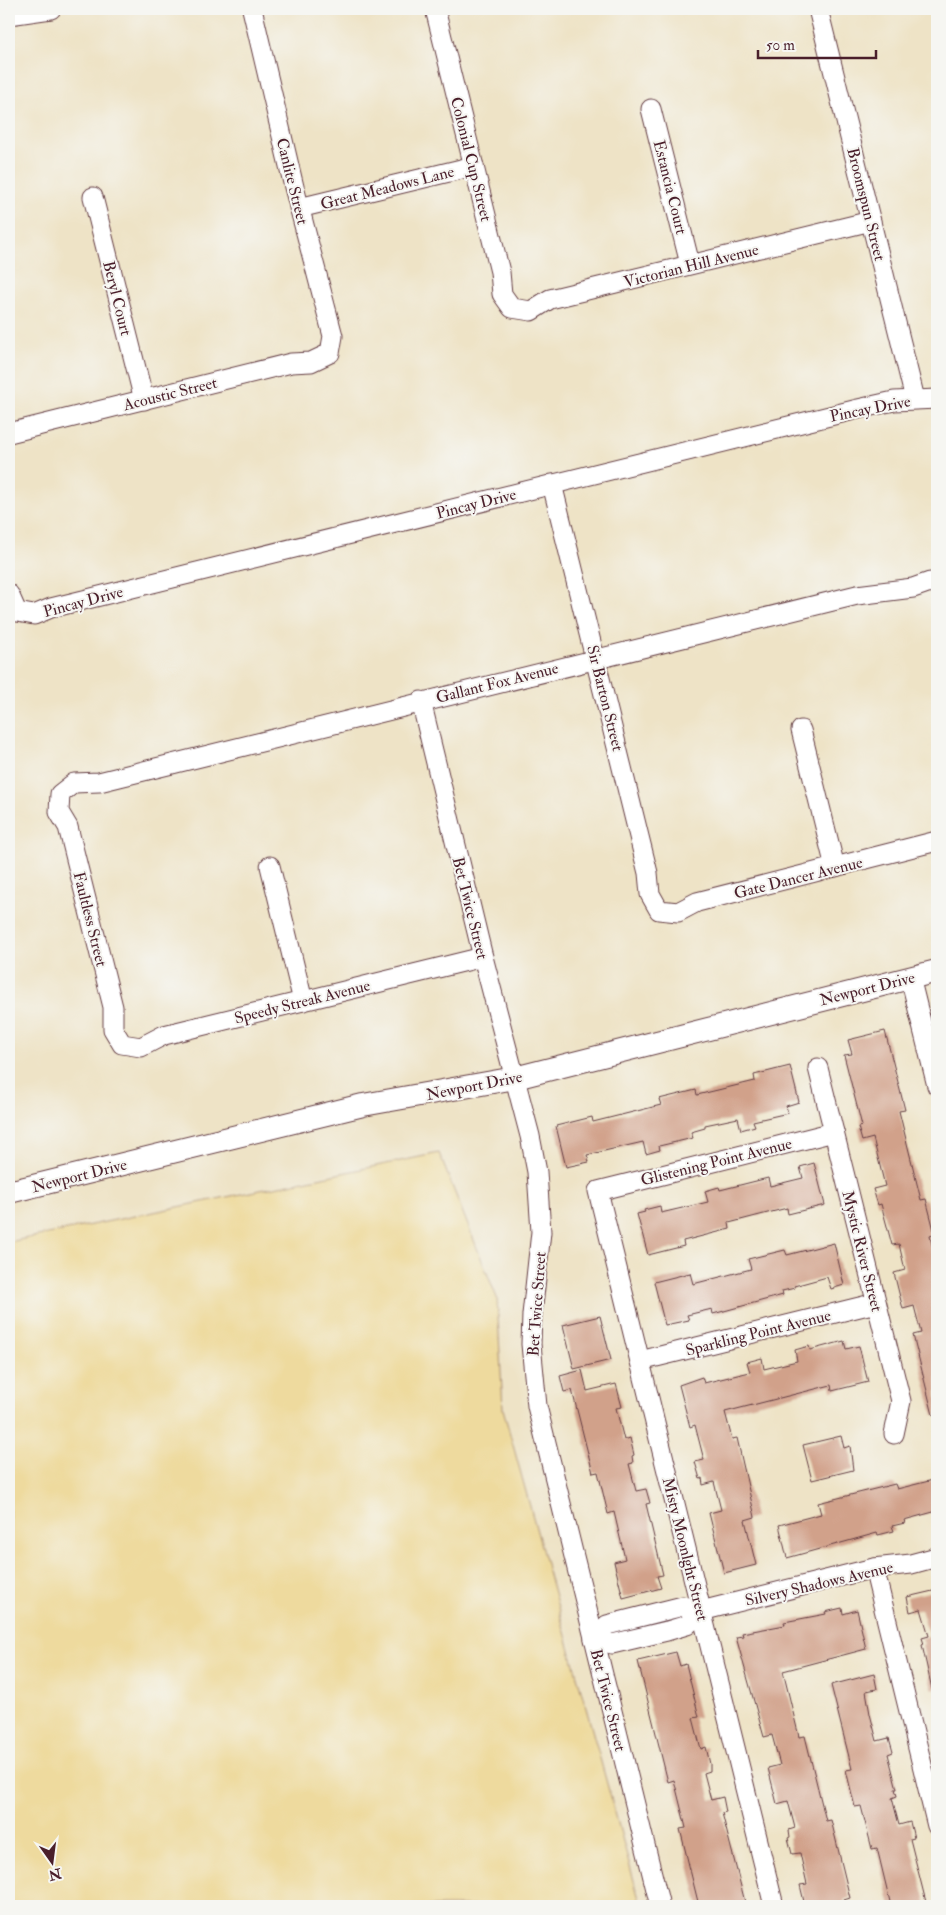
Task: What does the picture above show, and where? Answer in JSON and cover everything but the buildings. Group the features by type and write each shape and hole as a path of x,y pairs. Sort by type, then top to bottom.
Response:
{"street":[{"path":"9,15 51,9"},
{"name":"Canlite Street","path":"252,9 299,208 333,336 330,353"},
{"name":"Colonial Cup Street","path":"435,9 500,272 502,294 512,308"},
{"name":"Broomspun Street","path":"818,9 915,399"},
{"name":"Estancia Court","path":"651,109 690,264"},
{"name":"Great Meadows Lane","path":"299,208 474,166"},
{"name":"Beryl Court","path":"93,196 144,400"},
{"name":"Victorian Hill Avenue","path":"512,308 531,311 550,299 871,220"},
{"name":"Acoustic Street","path":"9,433 291,363 311,362 330,353"},
{"name":"Pincay Drive","path":"9,594 17,612 34,615 51,608 858,409 915,399 937,399"},
{"name":"Sir Barton Street","path":"552,484 648,872 650,894 660,910"},
{"name":"Gallant Fox Avenue","path":"60,794 74,783 99,782 421,701 857,595 913,588 930,582 937,584"},
{"name":"Bet Twice Street","path":"421,701 483,956 530,1136 540,1203 540,1232 531,1344 537,1406 660,1906"},
{"path":"801,730 834,867"},
{"name":"Faultless Street","path":"60,794 59,812 68,827 113,1007 113,1029 122,1044"},
{"name":"Gate Dancer Avenue","path":"660,910 678,912 697,902 937,841"},
{"path":"270,866 303,1001"},
{"name":"Speedy Streak Avenue","path":"122,1044 141,1048 164,1035 483,956"},
{"name":"Newport Drive","path":"9,1191 363,1105 515,1078 937,970"},
{"path":"910,977 937,1086"},
{"name":"Mystic River Street","path":"818,1068 901,1402 894,1434"},
{"name":"Glistening Point Avenue","path":"598,1191 834,1132"},
{"name":"Misty Moonlght Street","path":"598,1191 774,1906"},
{"name":"Sparkling Point Avenue","path":"640,1361 876,1302"},
{"name":"Silvery Shadows Avenue","path":"594,1639 607,1625 683,1606 701,1611 874,1568 910,1564 937,1557"},
{"path":"874,1568 937,1826"}],"sand":[{"path":"439,1153 497,1298 503,1409 641,1906 9,1906 9,1242"}]}
